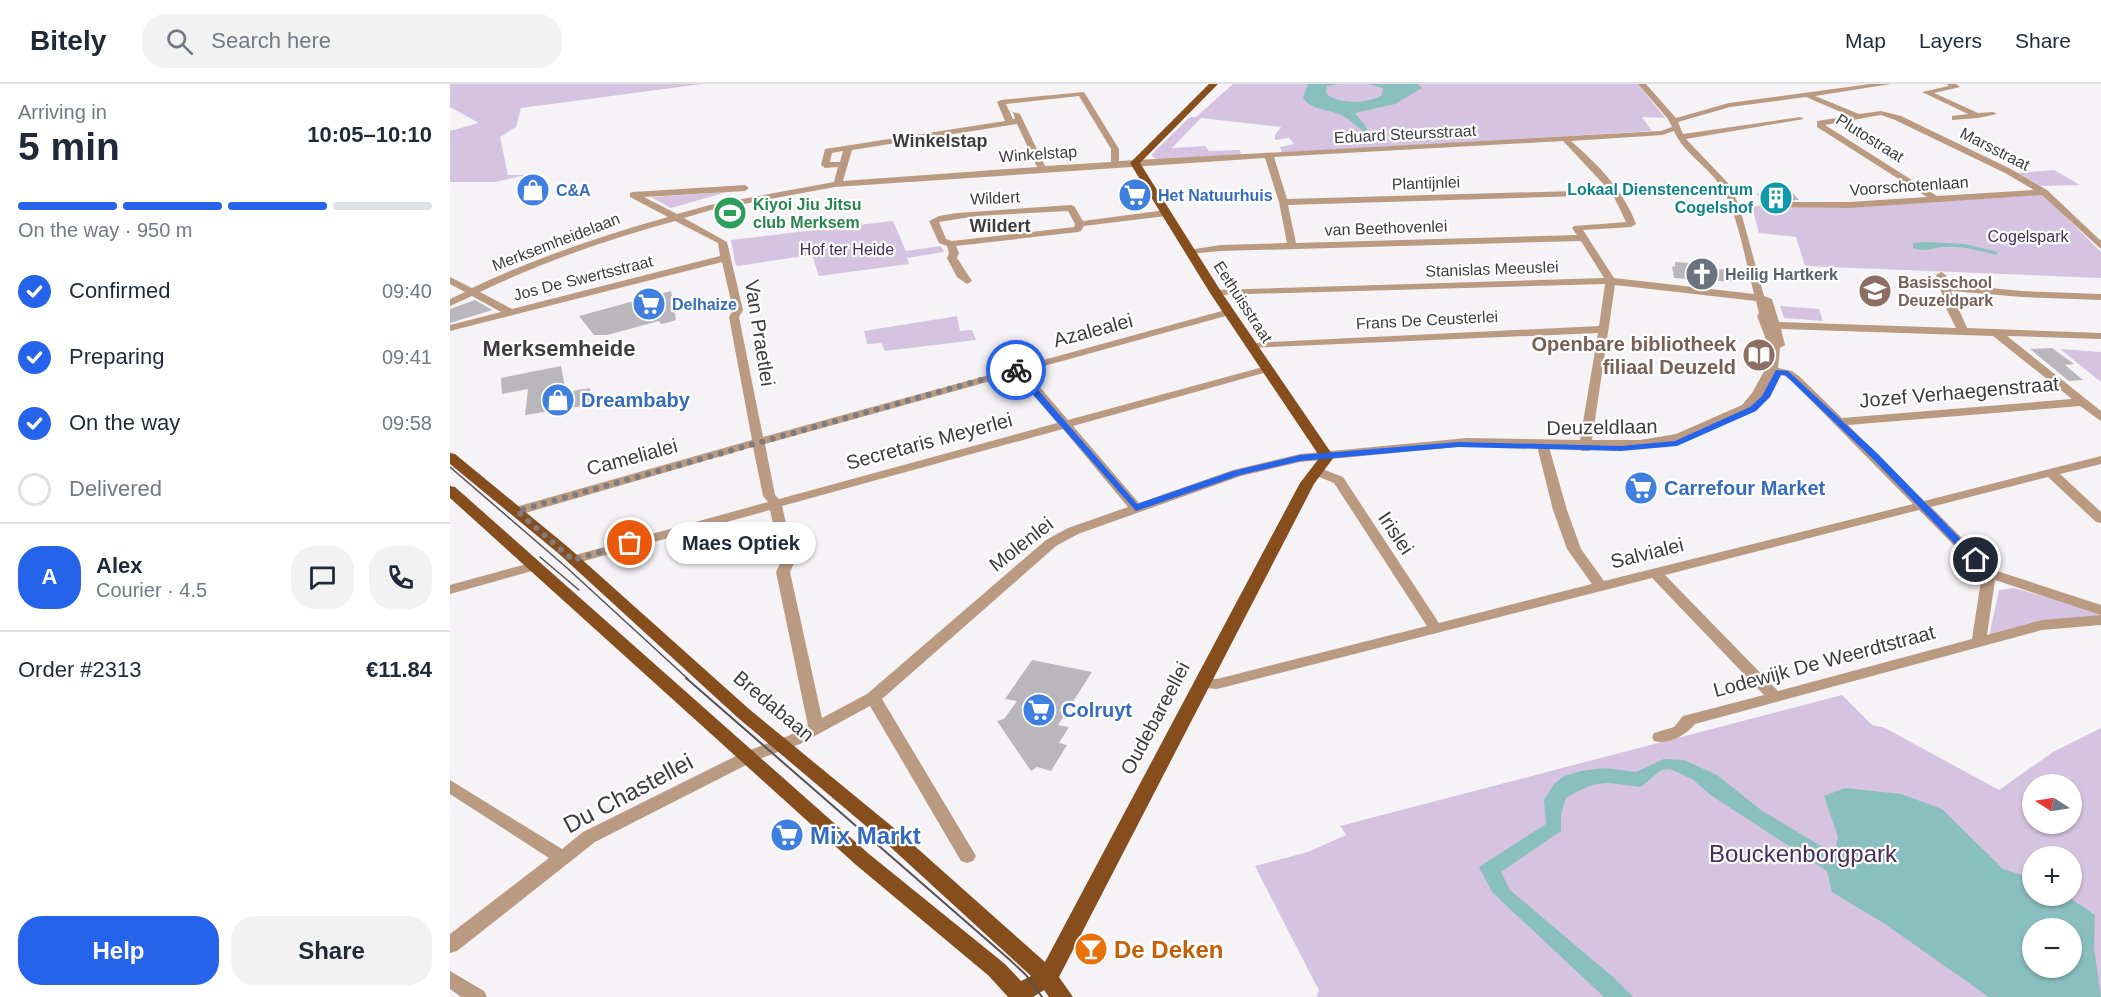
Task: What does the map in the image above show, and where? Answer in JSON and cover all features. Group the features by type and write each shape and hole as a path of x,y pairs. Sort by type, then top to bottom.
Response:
{"main road":[{"path":"1135,163 1214,84"},
{"name":"Eethuisstraat","path":"1135,163 1216,293 1327,457"},
{"name":"Bredabaan","path":"450,457 517,511 782,746 893,838 1047,978 1062,997"},
{"name":"Oudebareellei","path":"1047,978 1202,683 1316,471 1327,457"},
{"path":"450,490 862,859 997,970 1020,995 1047,978"}],"street":[{"name":"Deuzeldlaan","path":"1327,457 1458,445 1467,442 1652,447 1677,443 1753,409 1765,397 1775,371 1775,350 1738,198 1719,174 1682,137 1668,113 1642,84"},
{"path":"1668,113 1688,115 1729,105 1887,84"},
{"path":"1951,84 1956,87 1926,92 1978,116"},
{"path":"1042,168 1014,121 1011,101 1081,94 1115,149 1115,164"},
{"path":"1807,95 1852,117"},
{"name":"Marsstraat","path":"1820,123 1881,113 1898,118 2008,171 2044,192 2101,246"},
{"path":"1955,118 1993,114"},
{"name":"Eduard Steursstraat","path":"1135,163 1662,133 1688,115"},
{"path":"1662,133 1682,137 1800,120"},
{"path":"844,164 825,165 828,151 1014,121"},
{"name":"Plutostraat","path":"1820,123 1936,200"},
{"path":"1565,140 1599,170 1614,192 1631,225 1577,228 1611,281 1584,446"},
{"path":"837,183 848,148"},
{"path":"1269,156 1283,202 1292,246"},
{"name":"Winkelstap","path":"766,186 1135,163"},
{"name":"Winkelstap","path":"672,215 837,183"},
{"name":"Van Praetlei","path":"672,215 749,188 633,195 722,242 738,310 734,317 769,496 775,503 788,561 783,572 816,727"},
{"name":"Plantijnlei","path":"1283,202 1614,192"},
{"name":"Voorschotenlaan","path":"1776,205 1849,206 2044,192"},
{"name":"Wildert","path":"967,281 952,258 954,253 951,244 942,241 934,221 939,218 1071,208 1080,224"},
{"path":"951,244 1050,235 1078,229 1080,224 1166,213"},
{"name":"Merksemheidelaan","path":"450,294 672,215"},
{"name":"van Beethovenlei","path":"1191,252 1221,248 1582,238"},
{"name":"Jos De Swertsstraat","path":"450,328 724,258"},
{"path":"1941,275 1963,332"},
{"path":"450,280 511,313"},
{"name":"Stanislas Meeuslei","path":"1216,293 1611,281 1764,299"},
{"path":"1945,287 2022,294 2101,297"},
{"name":"Merksemheidelaan","path":"450,303 466,290"},
{"name":"Azalealei","path":"759,442 1230,312"},
{"path":"1770,325 2101,336"},
{"name":"Frans De Ceusterlei","path":"1252,346 1604,329"},
{"path":"1995,332 2101,417"},
{"path":"1018,369 1136,508"},
{"name":"Secretaris Meyerlei","path":"573,560 1267,369"},
{"path":"1775,371 1796,379 1989,573 2101,610"},
{"name":"Jozef Verhaegenstraat","path":"1839,422 2082,402"},
{"name":"Camelialei","path":"517,511 759,442"},
{"path":"1543,445 1560,510 1574,549 1600,586"},
{"name":"Molenlei","path":"782,746 873,698 1051,543 1073,531 1237,473 1300,458 1327,457"},
{"name":"Salvialei","path":"1202,683 1217,684 2101,460"},
{"name":"Irislei","path":"1316,471 1339,480 1437,628"},
{"path":"2051,473 2101,519"},
{"path":"450,590 534,566"},
{"path":"1655,573 1774,696"},
{"path":"1979,641 1989,573"},
{"name":"Lodewijk De Weerdtstraat","path":"1660,736 1680,731 1689,720 1979,641 2042,625 2101,620"},
{"path":"873,698 967,856"},
{"name":"Du Chastellei","path":"450,945 589,837 748,757 782,746"},
{"path":"450,786 561,857"},
{"path":"450,979 477,997"}],"green space":[{"path":"450,84 702,84 521,108 516,127 500,137 508,175 525,175 496,182 450,182 450,131 479,123 450,107"},
{"path":"1233,84 1638,84 1665,118 1642,117 1652,131 1282,153 1280,147 1294,144 1289,138 1275,140 1275,135 1281,127 1201,118 1172,148 1205,146 1209,151 1240,150 1241,155 1157,160 1151,155 1190,117 1196,117"},
{"path":"2054,170 2080,185 2041,186 2018,173"},
{"path":"727,192 671,208 651,197"},
{"name":"Cogelspark","path":"2044,195 2101,252 2101,278 1805,266 1796,237 1759,233 1752,206"},
{"name":"Hof ter Heide","path":"893,221 906,251 941,246 944,252 907,258 909,264 819,276 812,255 737,266 735,263 731,240"},
{"path":"1780,306 1819,309 1823,321 1784,318"},
{"path":"957,316 960,331 972,330 976,340 885,351 881,343 867,344 864,331"},
{"path":"2060,349 2101,352 2101,382"},
{"path":"2014,588 2098,611 2101,618 1989,637 1999,590"},
{"name":"Bouckenborgpark","path":"1842,695 1872,725 1885,728 1999,790 2053,752 2101,728 2101,997 1317,997 1319,990 1255,866 1308,852 1346,835 1340,826"}],"water":[{"path":"1308,84 1339,84 1327,86 1326,93 1338,100 1354,102 1370,100 1382,95 1383,88 1370,84 1418,84 1422,88 1395,104 1355,113 1365,125 1368,134 1343,116 1307,102 1303,98"},
{"path":"1913,243 1965,244 1998,252 1997,255 1958,247 1923,250 1913,248"},
{"path":"1664,759 1684,760 1717,775 1761,810 1834,854 1838,837 1824,796 1845,788 1901,794 1942,809 2003,869 2022,875 2022,906 2082,906 2095,915 2094,948 2101,997 1989,997 1885,924 1832,892 1827,871 1712,796 1692,779 1670,769 1661,770 1641,787 1610,783 1595,785 1566,798 1561,814 1561,831 1501,872 1510,890 1613,977 1633,997 1604,997 1492,892 1479,867 1546,824 1544,800 1554,784 1564,776 1605,768 1636,772"}],"building":[{"name":"Lokaal Dienstencentrum Cogelshof","path":"1791,191 1799,200 1767,202 1756,194"},
{"name":"Heilig Hartkerk","path":"1675,262 1689,263 1690,267 1730,270 1733,282 1674,278 1672,266 1675,267"},
{"name":"Delhaize","path":"671,291 676,320 666,323 661,324 659,321 607,335 594,335 579,316"},
{"path":"475,300 492,310 450,323 450,309"},
{"path":"2052,348 2074,364 2065,365 2083,380 2069,381 2030,349"},
{"path":"561,366 566,392 590,388 590,405 525,415 528,389 502,394 501,378"},
{"name":"Colruyt","path":"1032,660 1092,672 1058,725 1069,727 1059,743 1067,745 1051,771 1037,767 1031,771 997,721 1004,719 1017,701 1005,699"}],"tram line":[{"path":"450,467 566,567 688,679"},
{"path":"540,557 579,590"},
{"path":"686,678 1010,960 1026,975 1042,997"}],"way so far":[{"path":"630,543 573,560 517,511 530,505 1016,370"}],"place":[{"name":"C&A","path":"533,190"},
{"name":"Het Natuurhuis","path":"1135,195"},
{"name":"Lokaal Dienstencentrum Cogelshof","path":"1776,198"},
{"name":"Kiyoi Jiu Jitsu club Merksem","path":"730,213"},
{"name":"Heilig Hartkerk","path":"1702,274"},
{"name":"Basisschool Deuzeldpark","path":"1875,291"},
{"name":"Delhaize","path":"649,304"},
{"name":"Openbare bibliotheek filiaal Deuzeld","path":"1759,355"},
{"name":"Dreambaby","path":"558,400"},
{"name":"Carrefour Market","path":"1641,488"},
{"name":"Maes Optiek","path":"630,543"},
{"name":"Colruyt","path":"1039,710"},
{"name":"Mix Markt","path":"787,835"},
{"name":"De Deken","path":"1091,949"}],"district":[{"name":"Winkelstap","path":"940,141"},
{"name":"Wildert","path":"1000,226"},
{"name":"Merksemheide","path":"559,348"}],"route":[{"path":"1016,370 1018,369 1136,508 1237,473 1300,458 1458,445 1621,448 1677,443 1753,409 1765,397 1779,372 1788,373 1875,456 1976,560"}]}
